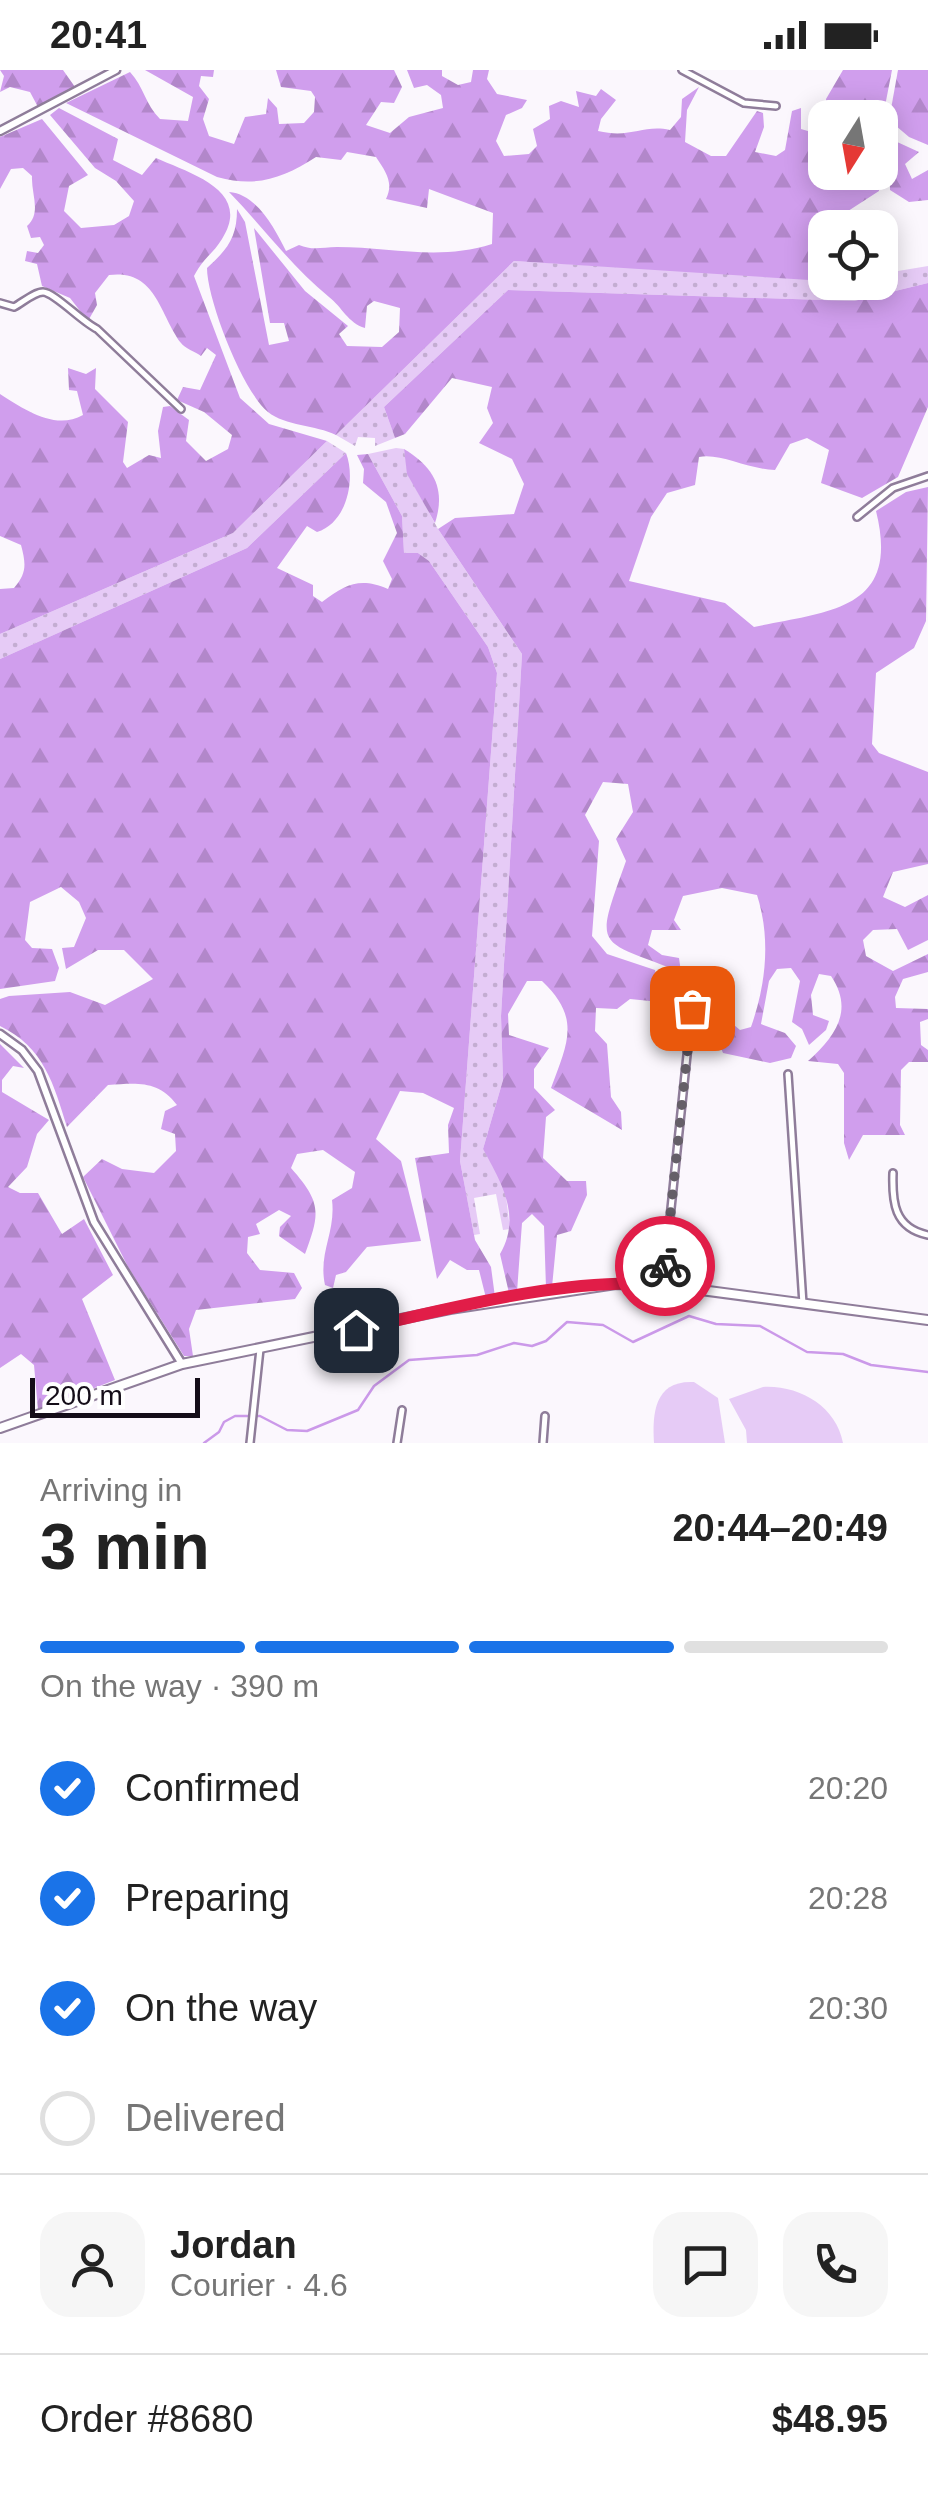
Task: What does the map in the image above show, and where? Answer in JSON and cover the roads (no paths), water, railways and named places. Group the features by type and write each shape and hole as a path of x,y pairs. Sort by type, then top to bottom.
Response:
{"main road":[{"path":"0,1428 182,1364 522,1297 626,1283 928,1320"}],"street":[{"path":"0,131 116,70"},
{"path":"682,70 744,103 776,106"},
{"path":"0,303 14,307 38,293 49,294 80,321 96,328 181,409"},
{"path":"856,517 893,488 928,476"},
{"path":"663,1285 694,988"},
{"path":"0,1034 38,1071 94,1222 182,1364"},
{"path":"788,1074 802,1304"},
{"path":"892,1173 894,1209 915,1232 928,1235"},
{"path":"250,1443 260,1348"},
{"path":"397,1443 402,1410"},
{"path":"543,1443 546,1416"}],"waterway":[{"path":"204,1443 235,1416 260,1416 287,1430 307,1431 358,1410 374,1386 409,1360 477,1355 514,1343 532,1346 546,1341 567,1322 603,1325 633,1342 689,1316 716,1324 760,1326 807,1352 843,1354 871,1365 928,1372"}]}
